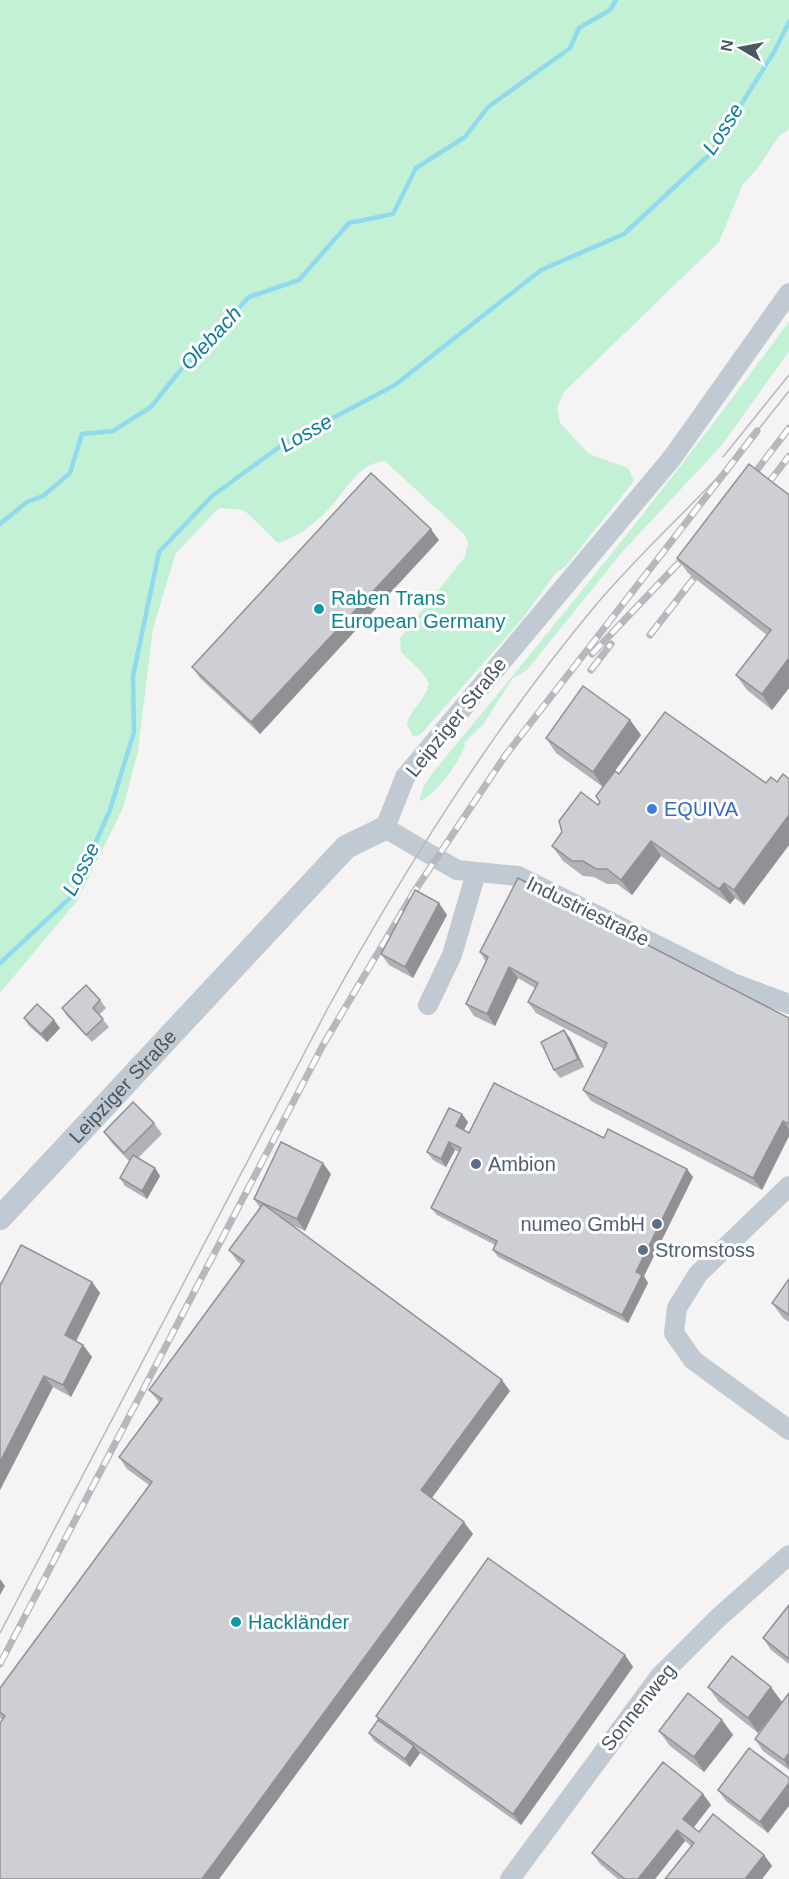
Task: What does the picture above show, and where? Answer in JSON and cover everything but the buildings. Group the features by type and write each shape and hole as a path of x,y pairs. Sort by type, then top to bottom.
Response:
{"street":[{"name":"Leipziger Straße","path":"0,1218 346,847 385,828 405,777 672,458 789,293"},
{"name":"Industriestraße","path":"385,828 457,870 518,876 735,984 789,1004"},
{"path":"428,1005 452,954 477,873"},
{"path":"789,1186 698,1274 677,1308 674,1334 693,1360 789,1430"},
{"name":"Sonnenweg","path":"510,1879 660,1676 718,1618 789,1555"}],"green space":[{"path":"0,0 789,0 789,129 779,136 758,168 743,184 719,242 564,392 557,408 560,423 589,454 628,468 634,481 566,566 555,574 523,618 420,735 413,736 407,724 429,683 421,671 401,652 400,638 465,557 468,543 464,534 385,461 375,463 359,472 323,515 292,537 278,543 244,510 219,508 176,553 153,628 138,751 123,808 77,901 0,993"},
{"path":"789,321 789,351 722,445 623,551 527,670 512,679 483,725 465,742 448,776 432,793 419,801 424,786 434,771 615,549"}],"waterway":[{"name":"Olebach","path":"0,524 27,502 43,496 70,473 82,434 113,431 151,407 178,373 249,297 299,280 349,223 393,214 416,168 465,137 488,107 570,48 579,28 610,10 616,0"},
{"name":"Losse","path":"0,963 72,896 110,810 134,732 133,676 159,552 212,496 282,445 395,385 541,270 624,234 710,154 774,52 789,22"}],"tram line":[{"path":"723,457 789,375"},
{"path":"0,1633 329,1006 420,850 486,750 557,653 624,574 734,459 789,391"}],"railway":[{"path":"747,483 789,428"},
{"path":"0,1664 323,1045 414,892 505,756 757,431"},
{"path":"767,485 789,456"},
{"path":"592,654 691,550"},
{"path":"650,635 694,578"},
{"path":"591,670 611,644"}],"place":[{"name":"Raben Trans European Germany","path":"319,609"},
{"name":"EQUIVA","path":"652,809"},
{"name":"Ambion","path":"476,1164"},
{"name":"numeo GmbH","path":"657,1224"},
{"name":"Stromstoss","path":"643,1250"},
{"name":"Hackländer","path":"236,1622"}]}
